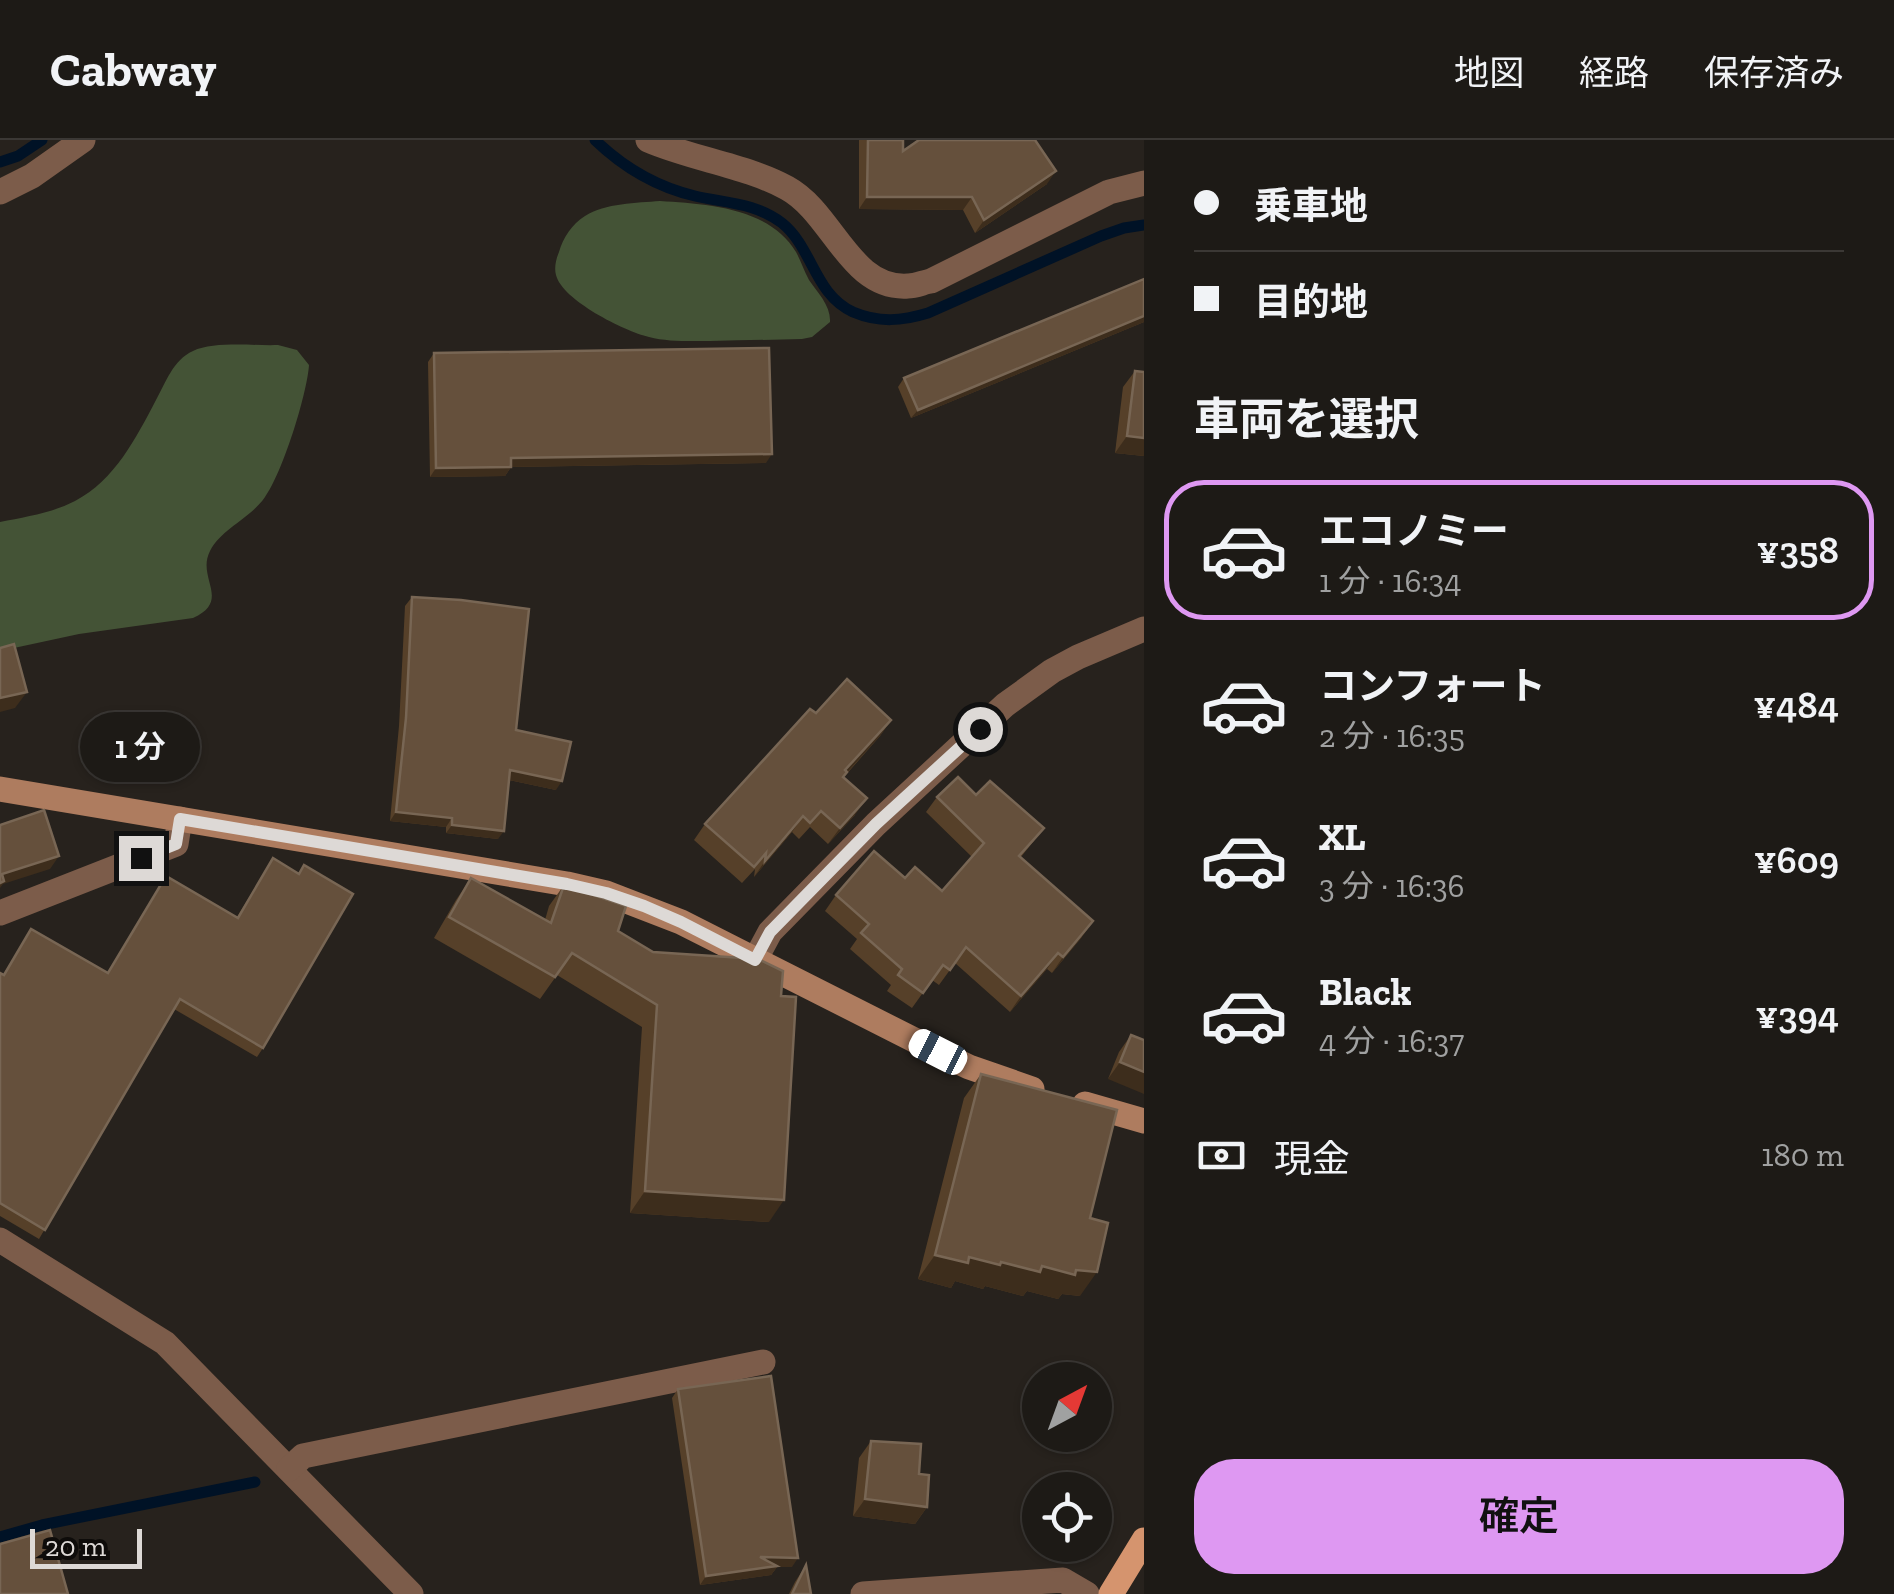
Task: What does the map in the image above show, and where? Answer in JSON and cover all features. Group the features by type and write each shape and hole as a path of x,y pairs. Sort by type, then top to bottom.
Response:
{"main road":[{"path":"1111,1594 1144,1540"}],"street":[{"path":"0,192 32,176 82,140"},
{"path":"648,140 789,189 809,203 866,274 886,284 909,286 931,280 1109,192 1144,183"},
{"path":"755,960 770,932 876,824 1005,705 1052,671 1144,628"},
{"path":"0,789 606,893 681,922 969,1067 1144,1121"},
{"path":"0,913 176,844 180,819"},
{"path":"0,1240 166,1343 411,1594"},
{"path":"289,1469 303,1456 763,1362"},
{"path":"864,1594 1064,1580 1087,1594"}],"green space":[{"path":"660,201 735,211 770,225 796,252 826,305 830,322 812,337 802,339 664,340 610,321 581,304 561,285 555,266 563,242 576,223 602,208"},
{"path":"278,345 297,350 309,365 299,414 279,471 265,497 210,551 207,570 212,596 204,611 193,618 79,634 0,651 0,522 66,505 102,482 123,457 171,372 186,355 212,346"}],"building":[{"path":"868,140 903,140 903,151 919,140 1035,140 1056,171 984,220 972,197 867,197"},
{"path":"1144,279 1144,316 918,410 904,378"},
{"path":"769,348 772,454 511,458 511,467 436,468 434,353"},
{"path":"1135,371 1144,372 1144,438 1127,436"},
{"path":"412,597 529,609 516,730 571,742 562,781 510,770 504,831 452,825 452,818 396,812"},
{"path":"14,644 27,692 0,698 0,648"},
{"path":"847,679 891,720 845,770 843,777 867,798 840,828 821,811 810,823 803,816 765,861 766,853 754,867 705,824 810,709 816,713"},
{"path":"958,777 976,795 990,781 1044,828 1019,856 1093,921 1063,957 1058,953 1021,996 966,947 950,970 943,965 923,993 898,975 902,969 861,933 869,924 836,895 874,851 905,878 915,867 942,891 984,843 937,797"},
{"path":"44,810 59,856 2,874 4,881 0,883 0,825"},
{"path":"273,858 299,874 304,865 353,894 263,1048 180,999 45,1230 0,1203 0,973 4,975 31,929 108,973 166,876 238,918"},
{"path":"471,878 551,923 564,885 626,906 618,931 653,952 758,959 783,971 781,996 796,997 784,1200 645,1191 657,1005 572,953 555,977 449,917"},
{"path":"1131,1035 1144,1040 1144,1072 1120,1062"},
{"path":"981,1074 1117,1110 1090,1218 1108,1223 1097,1272 1076,1270 1075,1275 1042,1266 1040,1272 1001,1262 1000,1265 969,1257 968,1263 935,1255"},
{"path":"771,1376 798,1558 760,1557 777,1566 706,1576 678,1389"},
{"path":"871,1441 921,1444 919,1474 929,1475 927,1507 865,1499"},
{"path":"50,1530 68,1594 0,1594 0,1544"},
{"path":"806,1565 811,1594 792,1594"}],"waterway":[{"path":"0,162 18,156 42,140"},
{"path":"595,140 629,167 667,187 772,216 801,245 830,294 853,312 872,318 900,319 928,313 1101,236 1144,225"},
{"path":"0,1537 255,1482"}],"route":[{"path":"141,858 176,844 180,819 606,893 681,922 755,960 770,932 876,824 980,729"}]}
